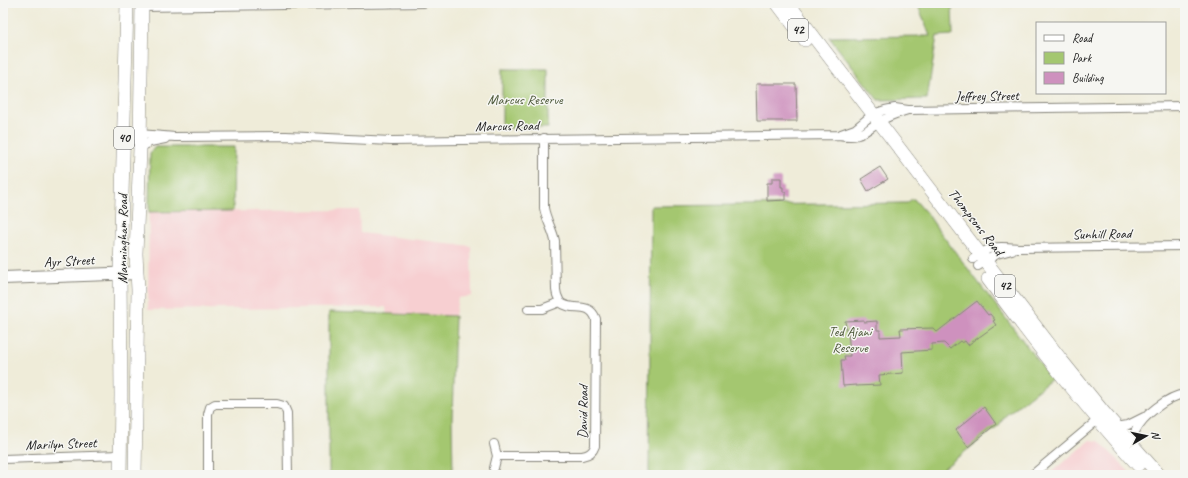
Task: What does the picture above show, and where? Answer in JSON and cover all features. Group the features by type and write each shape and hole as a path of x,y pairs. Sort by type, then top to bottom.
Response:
{"main road":[{"name":"Manningham Road","path":"120,475 120,274 127,3"},
{"name":"Thompsons Road","path":"777,3 872,121 979,260 1062,361 1101,417 1148,475"},
{"name":"Thompsons Road","path":"788,3 872,121"},
{"name":"Manningham Road","path":"135,475 138,290 136,254 140,148 142,5"},
{"name":"Thompsons Road","path":"1101,417 1116,427 1159,475"}],"street":[{"path":"142,5 424,3"},
{"name":"Jeffrey Street","path":"872,121 908,110 1185,106"},
{"name":"Marcus Road","path":"124,138 140,134 175,137 302,136 380,141 840,135 872,121"},
{"name":"Marcus Road","path":"140,148 155,140 175,137"},
{"path":"528,309 542,309 560,302 556,290 555,241 544,208 544,138"},
{"name":"Sunhill Road","path":"979,260 994,247 1185,246"},
{"name":"Ayr Street","path":"3,278 137,273"},
{"name":"David Road","path":"497,456 578,457 586,456 594,450 596,441 596,319 593,313 586,308 567,306 560,302"},
{"path":"1116,427 1128,425 1147,416 1169,400 1185,394"},
{"path":"208,475 208,414 210,407 215,404 277,404 284,406 288,418 288,475"},
{"path":"1132,444 1134,432 1147,416"},
{"path":"1032,475 1101,417"},
{"path":"494,444 497,456 494,468"},
{"name":"Marilyn Street","path":"3,459 120,455"}],"shaded area":[{"path":"359,210 360,233 471,246 472,296 458,298 455,316 387,317 386,307 148,310 149,212"},
{"path":"1090,440 1099,441 1132,475 1048,475"}],"green space":[{"path":"917,3 952,3 953,35 937,36 927,99 878,100 829,37 930,36"},
{"name":"Marcus Reserve","path":"502,69 548,69 548,128 502,128"},
{"path":"155,147 234,147 233,211 149,212 150,153"},
{"name":"Ted Ajani Reserve","path":"914,199 929,216 1052,379 1006,415 999,425 935,475 649,475 651,206 907,203"},
{"path":"329,312 455,316 452,419 453,475 329,475"}],"building":[{"path":"756,84 796,84 797,121 757,121"},
{"path":"880,167 888,179 868,191 861,179"},
{"path":"772,178 781,178 781,187 783,187 783,192 786,192 786,200 767,201 767,183 772,183"},
{"path":"977,301 988,315 990,314 995,320 993,321 996,325 968,345 965,341 962,343 960,341 950,349 944,343 932,344 932,350 902,352 903,373 879,375 880,385 843,386 841,360 845,360 844,356 850,356 848,330 846,330 845,321 877,321 877,330 880,330 880,337 901,336 900,329 933,328 937,332"},
{"path":"984,407 996,424 968,447 956,430"}]}
